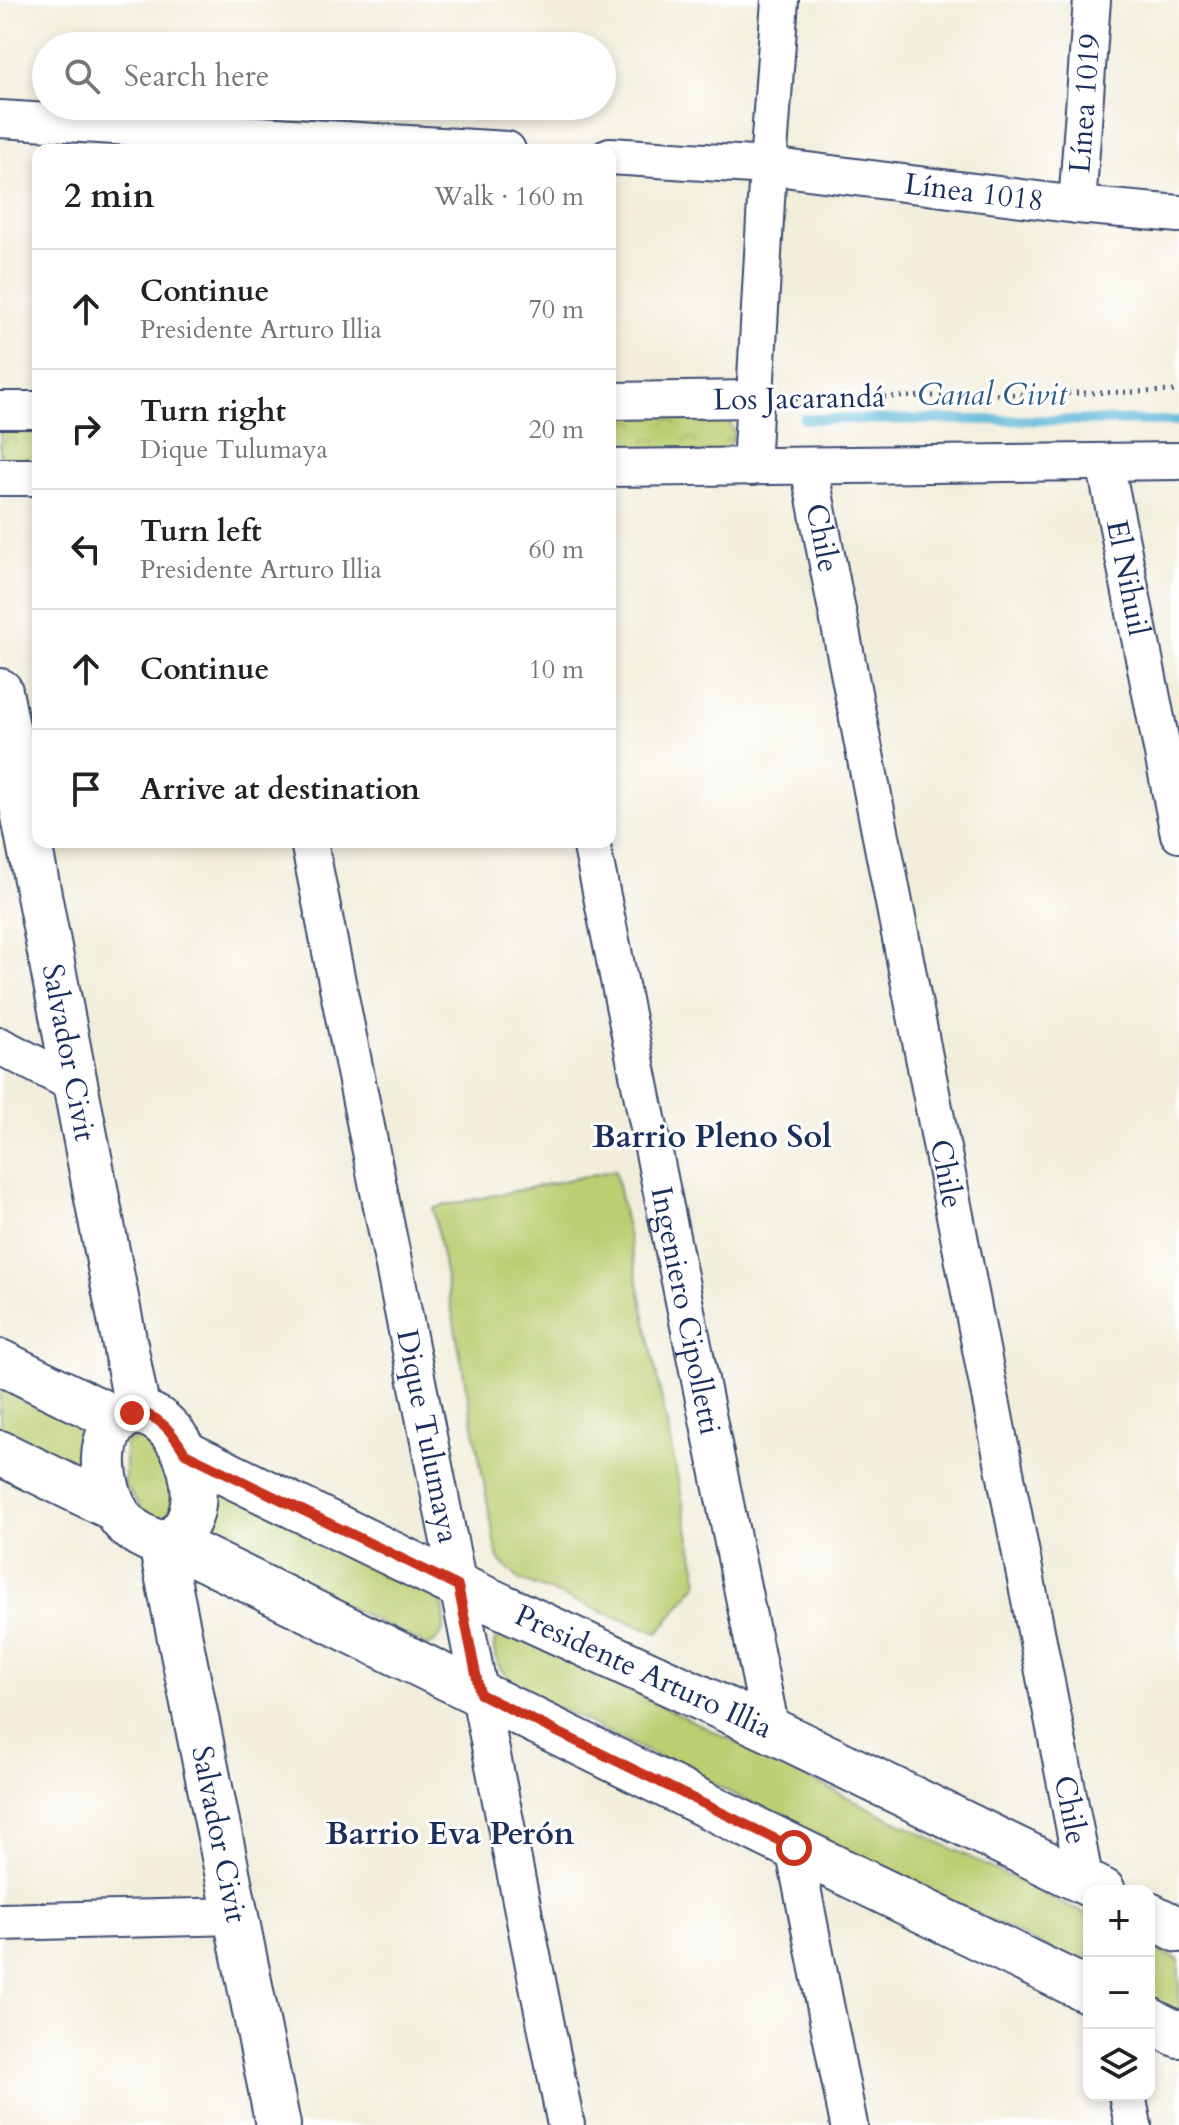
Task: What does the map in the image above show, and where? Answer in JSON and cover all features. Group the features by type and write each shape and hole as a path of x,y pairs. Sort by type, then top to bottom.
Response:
{"street":[{"path":"751,467 780,0"},
{"name":"Línea 1019","path":"1077,205 1092,0"},
{"path":"0,119 409,144"},
{"name":"Línea 1018","path":"616,156 768,166 1077,205 1179,214"},
{"name":"Los Jacarandá","path":"616,401 755,399"},
{"path":"0,410 32,410"},
{"path":"616,468 1179,461"},
{"name":"El Nihuil","path":"1105,462 1179,834"},
{"name":"Chile","path":"809,467 1094,1885"},
{"path":"0,477 32,477"},
{"name":"Salvador Civit","path":"0,691 74,1084 128,1416"},
{"name":"Dique Tulumaya","path":"310,848 566,2125"},
{"name":"Ingeniero Cipolletti","path":"592,848 771,1730"},
{"path":"0,1046 74,1084"},
{"path":"0,1362 128,1416 152,1417 164,1425 185,1453 192,1475 193,1496 186,1528 180,1536 166,1543"},
{"path":"128,1416 110,1430 104,1460 106,1484 115,1509 132,1530 166,1543 480,1694 1083,1988"},
{"path":"0,1453 115,1509"},
{"name":"Presidente Arturo Illia","path":"185,1453 458,1586 771,1730 1092,1885"},
{"name":"Salvador Civit","path":"166,1543 278,2125"},
{"path":"794,1848 849,2125"},
{"path":"0,1922 237,1916"},
{"path":"1155,1918 1179,1930"},
{"path":"1155,2023 1179,2035"},
{"path":"1128,2101 1133,2125"}],"path":[{"name":"Los Jacarandá","path":"755,399 1179,391"}],"green space":[{"path":"616,414 724,415 734,436 730,445 720,453 616,453"},
{"path":"32,423 32,461 13,460 0,455 0,425"},
{"path":"615,1170 699,1582 658,1633 520,1580 498,1559 433,1208"},
{"path":"0,1387 83,1428 81,1449 90,1479 0,1435"},
{"path":"137,1431 154,1437 174,1487 169,1517 153,1525 125,1485 125,1444"},
{"path":"220,1487 440,1600 445,1620 439,1638 427,1646 210,1539"},
{"path":"507,1630 1083,1913 1083,1966 518,1688 496,1659 495,1641"},
{"path":"1155,1949 1179,1960 1179,2013 1155,2001"}],"waterway":[{"name":"Canal Civit","path":"804,419 1179,421"}],"district":[{"name":"Barrio Pleno Sol","path":"712,1136"},
{"name":"Barrio Eva Perón","path":"450,1833"}],"route":[{"path":"132,1413 145,1414 164,1425 185,1453 458,1586 480,1694 794,1848"}]}
